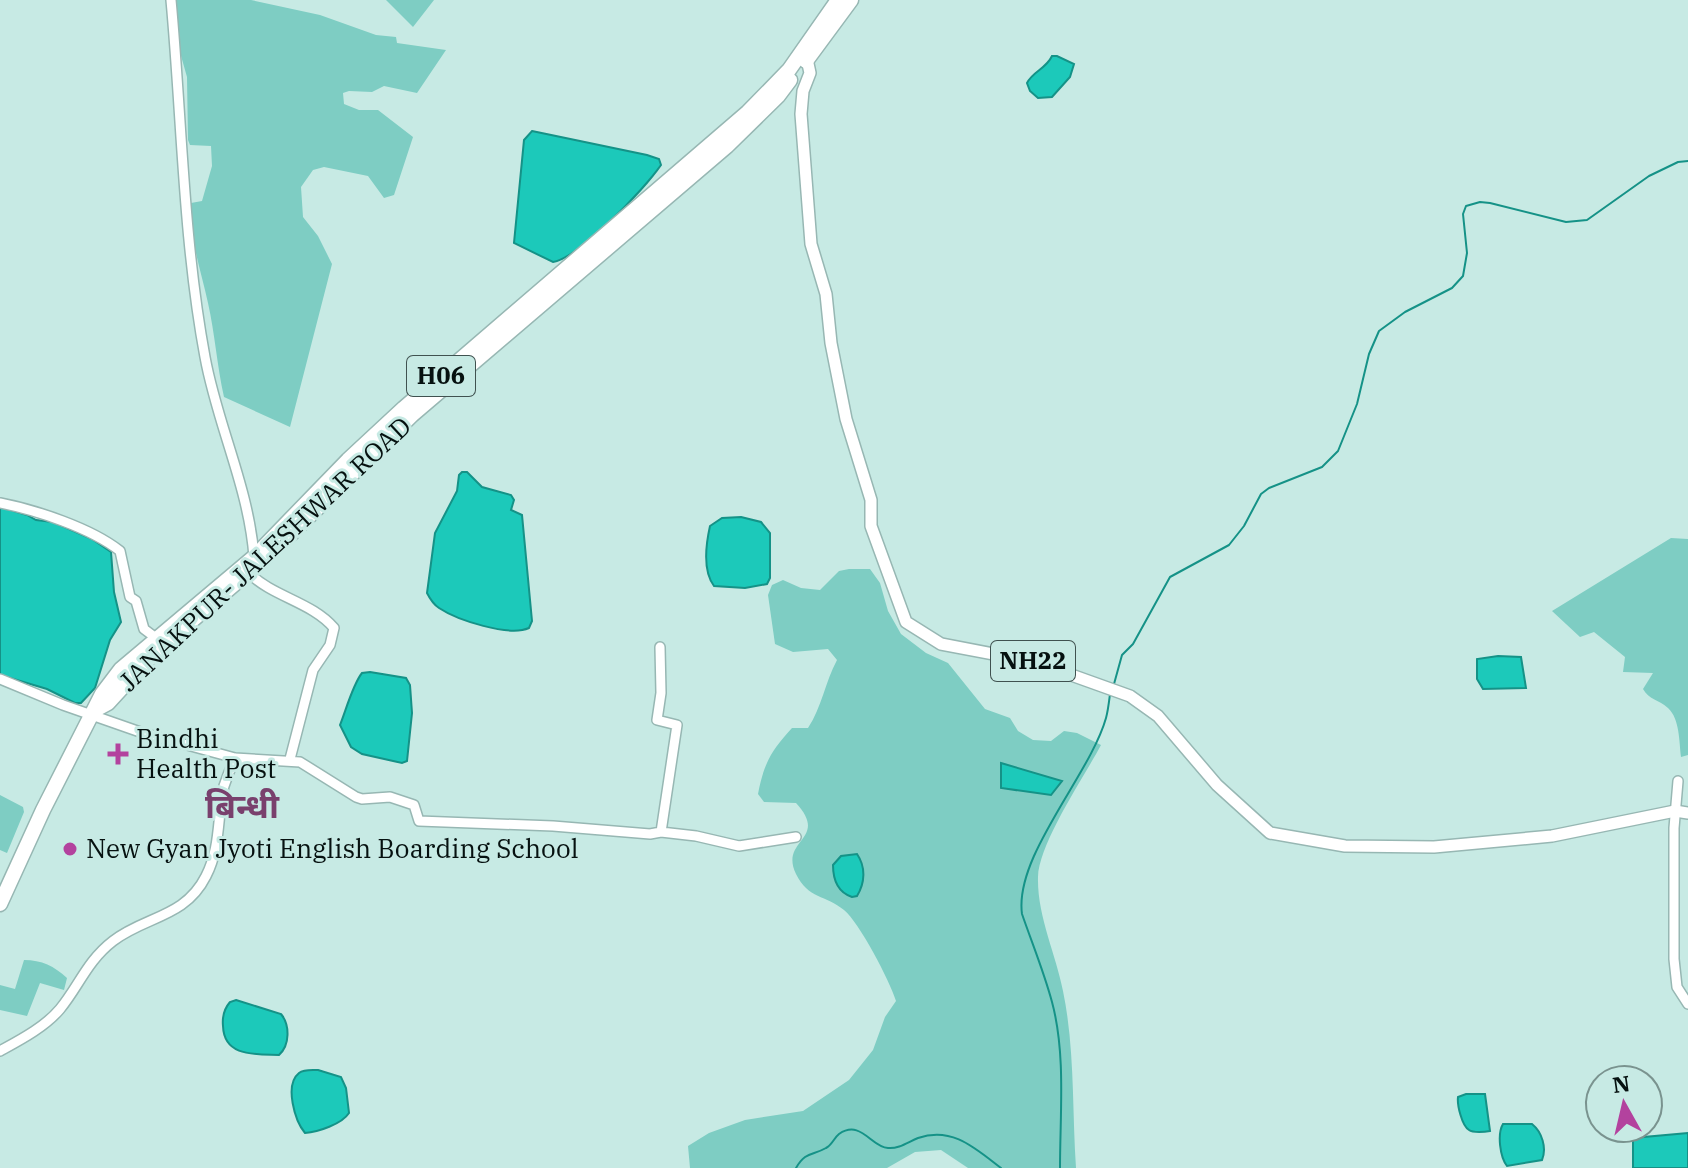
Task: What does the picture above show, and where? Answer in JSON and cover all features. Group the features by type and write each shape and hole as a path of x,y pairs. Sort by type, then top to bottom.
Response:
{"highway":[{"name":"JANAKPUR- JALESHWAR ROAD","path":"92,713 108,703 153,654 249,573 412,415 727,146 778,96 838,0"},
{"name":"JANAKPUR- JALESHWAR ROAD","path":"0,904 92,713 121,669 254,557 348,460 404,408 549,281 721,138 804,56 851,0"}],"main road":[{"name":"NH22","path":"804,56 810,73 803,91 801,114 811,244 826,294 831,343 846,419 871,500 871,526 906,622 941,644 1035,662 1130,696 1158,716 1217,785 1270,833 1345,846 1434,847 1552,836 1675,811 1688,813"}],"street":[{"path":"171,0 184,205 204,356 217,412 248,508 254,557"},
{"path":"0,503 45,513 105,540 120,551 130,597 136,601 144,629 156,638"},
{"path":"249,573 334,628 330,645 313,670 290,759"},
{"path":"660,647 661,693 657,720 677,725 661,832"},
{"path":"0,679 143,733 235,758 290,759 356,797 390,797 414,805 419,821 553,826 650,834 661,832 713,838 739,846 796,837"},
{"path":"0,1051 53,1016 76,982 110,943 125,932 165,917 194,894 205,880 216,849 225,784 235,758"},
{"path":"1678,781 1674,969 1677,987 1688,1004"}],"shaded area":[{"path":"177,0 251,0 320,15 376,35 396,37 397,43 446,50 417,93 384,86 372,92 343,93 344,104 359,110 378,110 413,137 394,195 384,198 368,176 324,167 313,170 301,187 303,217 318,236 332,264 290,427 224,397 191,216 191,203 202,201 212,166 211,146 190,145 188,140 187,77 176,38"},
{"path":"386,0 434,0 413,27"},
{"path":"1052,56 1074,64 1070,77 1052,97 1038,98 1027,83"},
{"path":"532,131 647,155 659,159 661,165 627,205 594,236 564,258 553,262 514,243 524,140"},
{"path":"462,472 467,472 482,487 511,495 514,500 511,510 522,515 532,621 529,628 496,629 470,622 439,608 427,593 435,533 457,491"},
{"path":"0,507 36,520 53,522 92,539 111,552 114,592 121,622 110,640 95,688 81,703 0,675"},
{"path":"741,517 761,522 770,533 770,578 767,584 745,588 714,586 706,565 710,526 722,518"},
{"path":"1671,538 1688,539 1688,755 1681,757 1675,718 1643,689 1653,673 1623,672 1625,657 1594,632 1580,637 1552,611"},
{"path":"870,569 880,583 888,611 901,634 926,653 948,663 985,709 1010,718 1018,731 1033,740 1051,741 1064,731 1077,733 1101,745 1054,829 1040,863 1038,877 1040,906 1067,1013 1076,1168 968,1168 941,1150 915,1152 887,1168 690,1168 688,1146 709,1133 745,1120 803,1111 849,1080 873,1050 885,1017 896,1001 858,926 844,910 806,888 796,874 794,853 806,832 808,825 805,815 796,803 764,802 758,794 769,758 779,744 792,728 808,728 813,720 837,660 828,649 793,652 775,644 768,595 772,585 783,580 801,588 820,590 839,571"},
{"path":"1521,657 1526,688 1483,689 1477,679 1477,659"},
{"path":"362,673 406,678 410,685 412,713 407,761 402,763 362,754 351,747 340,725 359,678"},
{"path":"1001,763 1062,781 1051,795 1001,788"},
{"path":"0,795 23,807 24,812 7,853 0,850"},
{"path":"857,854 862,864 863,880 857,896 852,897 837,884 833,865 841,856"},
{"path":"24,960 47,964 67,978 64,990 40,983 27,1016 0,1010 0,985 15,989"},
{"path":"236,1000 281,1014 288,1035 279,1055 242,1052 229,1043 223,1016 230,1002"},
{"path":"318,1070 341,1077 346,1088 349,1113 329,1127 305,1133 295,1112 292,1086 301,1072"},
{"path":"1485,1094 1490,1131 1471,1131 1462,1120 1458,1097"},
{"path":"1503,1124 1532,1124 1543,1140 1542,1160 1507,1166 1500,1145"},
{"path":"1688,1133 1688,1168 1633,1168 1633,1144 1664,1144 1664,1135"}],"waterway":[{"path":"1114,684 1122,655 1133,644 1170,577 1229,545 1244,526 1261,494 1322,467 1338,451 1357,404 1369,354 1379,331 1405,312 1452,288 1463,276 1467,253 1463,214 1466,206 1490,203 1566,222 1587,220 1649,176 1678,162 1688,161"},
{"path":"1060,1168 1059,1042 1049,991 1022,914 1023,891 1041,842 1097,740 1106,718 1110,694"},
{"path":"796,1168 806,1156 828,1147 847,1130 860,1132 888,1148 930,1135 952,1137 1001,1168"}],"place":[{"name":"Bindhi Health Post","path":"118,754"},
{"name":"New Gyan Jyoti English Boarding School","path":"70,849"}],"district":[{"name":"बिन्धी","path":"242,806"}]}
